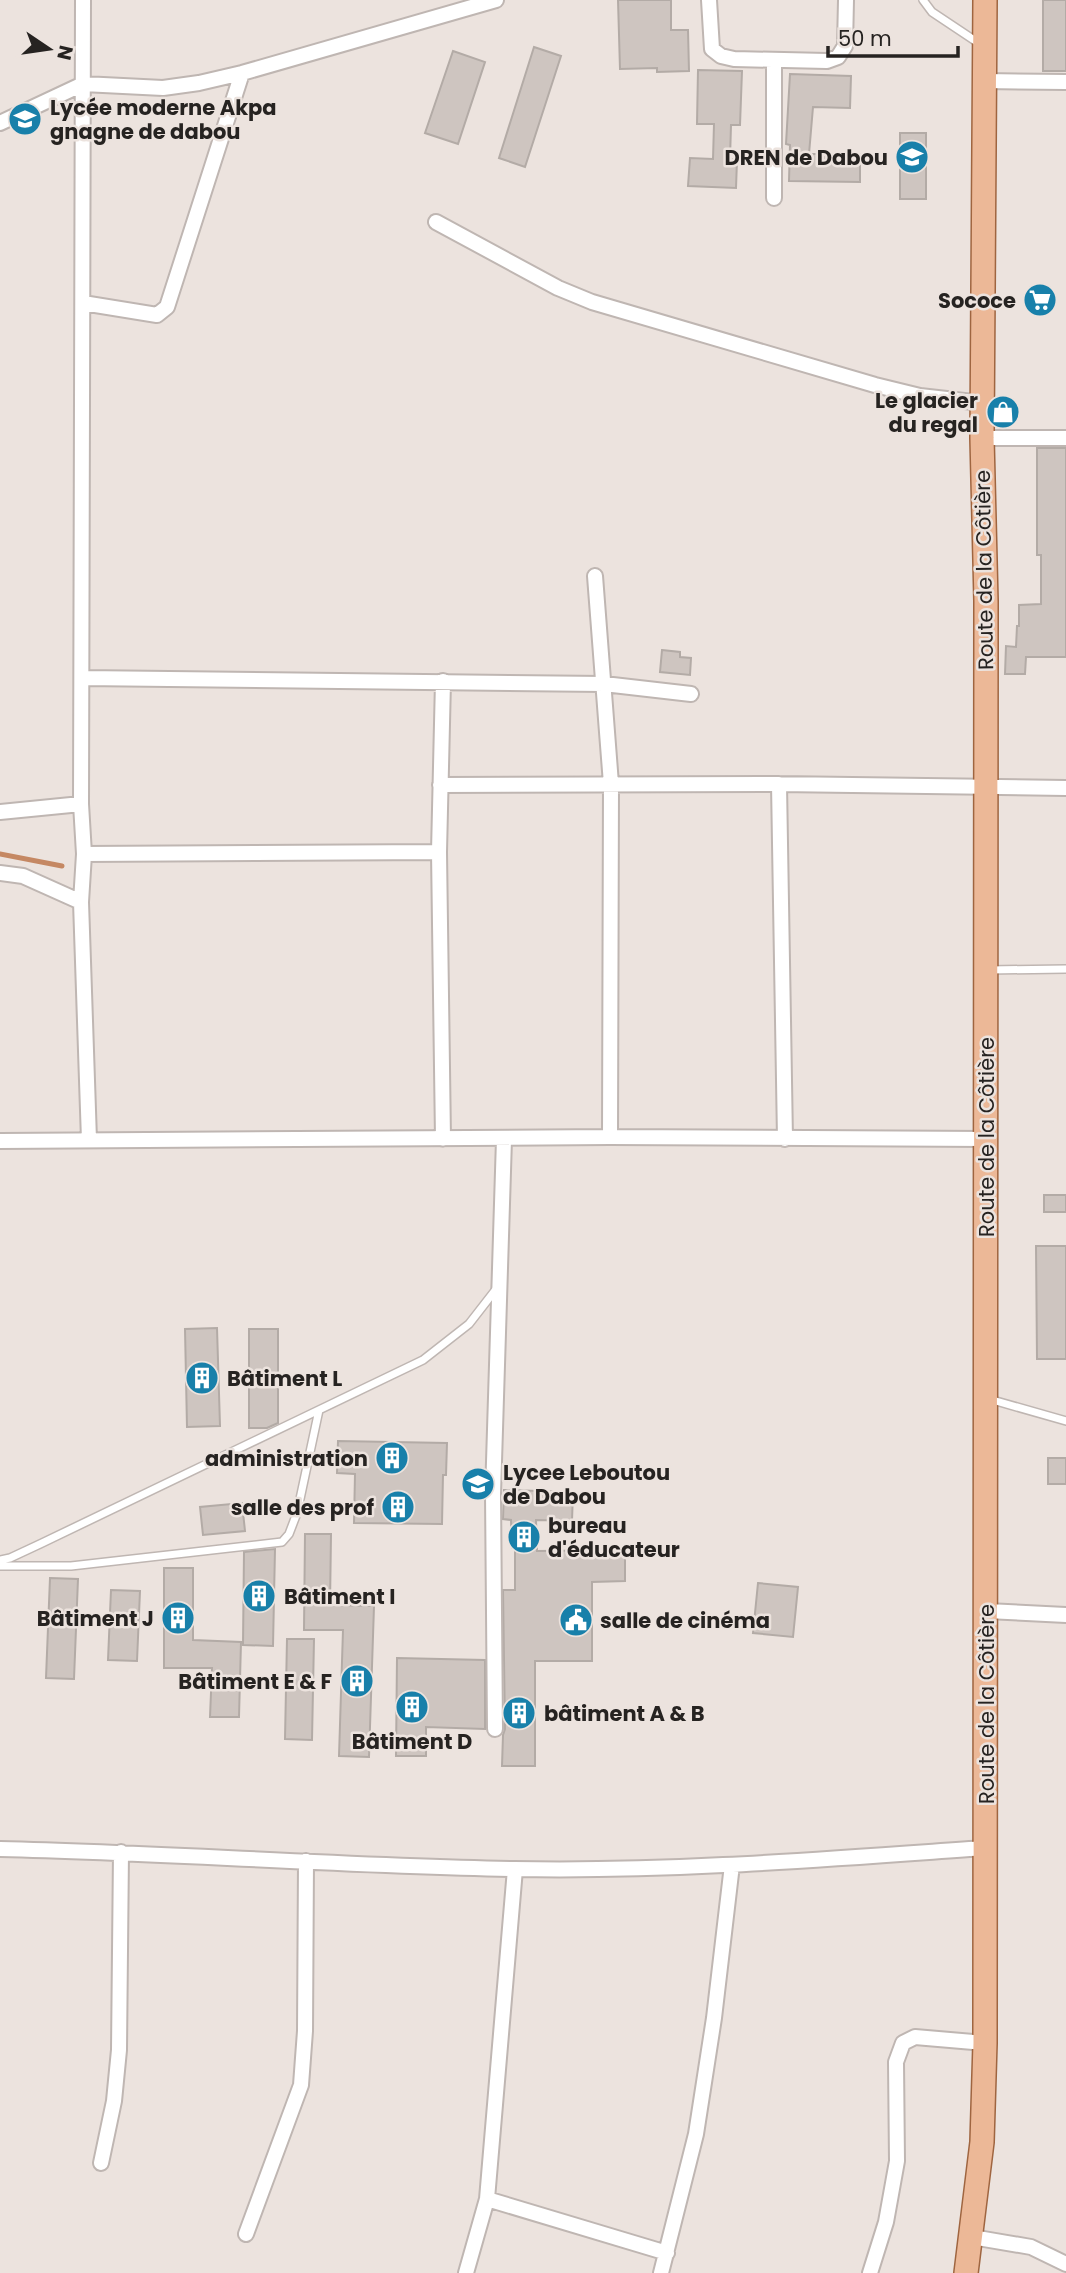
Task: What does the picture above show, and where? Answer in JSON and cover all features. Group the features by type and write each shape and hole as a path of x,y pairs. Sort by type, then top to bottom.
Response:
{"main road":[{"name":"Route de la Côtière","path":"966,2273 982,2142 985,2043 987,1139 986,601 982,403 985,0"}],"street":[{"path":"83,0 81,804 89,1140"},
{"path":"0,123 83,84 163,88 242,73 496,0"},
{"path":"709,0 712,49 721,56 734,59 774,61 827,61 838,57 845,46 846,0"},
{"path":"774,61 774,198"},
{"path":"83,303 157,315 167,307 242,73"},
{"path":"984,81 1066,82"},
{"path":"436,222 558,288 592,302 875,385 920,396 982,403"},
{"path":"982,438 1066,438"},
{"path":"595,576 611,784 610,1137"},
{"path":"83,678 604,684 691,694"},
{"path":"443,681 439,852 443,1139"},
{"path":"779,784 785,1139"},
{"path":"440,785 779,784 1066,788"},
{"path":"0,812 81,804"},
{"path":"84,854 439,852"},
{"path":"0,873 23,876 82,902"},
{"path":"0,1141 610,1137 987,1139"},
{"path":"495,1729 493,1494 504,1139"},
{"path":"987,1611 1066,1615"},
{"path":"0,1849 515,1869 732,1866 985,1849"},
{"path":"101,2163 114,2101 119,2050 121,1852"},
{"path":"246,2234 301,2085 305,2031 306,1861"},
{"path":"661,2273 696,2134 714,2018 732,1866"},
{"path":"466,2273 487,2199 515,1869"},
{"path":"870,2273 886,2222 897,2161 896,2062 903,2043 915,2037 985,2043"},
{"path":"487,2199 667,2253"},
{"path":"972,2237 1031,2247 1066,2264"}],"lane":[{"path":"923,0 932,12 984,47"},
{"path":"985,970 1066,969"},
{"path":"0,1560 40,1544 423,1360 469,1324 500,1285"},
{"path":"985,1398 1066,1421"},
{"path":"0,1566 71,1566 282,1542 289,1534 297,1513 319,1410"}],"building":[{"path":"618,0 671,0 671,30 688,30 689,71 620,69"},
{"path":"1043,0 1066,0 1066,71 1043,71"},
{"path":"534,47 561,56 525,167 499,158"},
{"path":"453,51 485,62 458,144 425,133"},
{"path":"698,70 742,71 740,125 731,125 730,159 737,160 736,188 688,186 690,158 713,159 714,124 697,124"},
{"path":"790,74 851,76 850,108 813,107 809,154 860,154 860,182 789,181 790,145 786,144"},
{"path":"900,133 926,133 926,199 900,199"},
{"path":"1037,448 1066,448 1066,657 1026,657 1025,674 1005,674 1006,646 1016,647 1019,605 1041,604 1041,555 1037,555"},
{"path":"662,650 680,652 680,657 691,658 690,675 660,672"},
{"path":"1044,1195 1066,1195 1066,1212 1044,1212"},
{"path":"1036,1246 1066,1246 1066,1359 1037,1359"},
{"name":"Bâtiment L","path":"217,1328 220,1426 187,1427 185,1329"},
{"path":"249,1329 278,1329 278,1423 267,1428 249,1428"},
{"path":"338,1441 447,1443 442,1524 354,1523 355,1474 337,1473"},
{"path":"1048,1458 1066,1458 1066,1484 1048,1484"},
{"path":"504,1490 573,1492 572,1521 536,1520 537,1551 625,1550 625,1581 592,1582 592,1661 535,1661 535,1766 502,1766 505,1729 503,1590 515,1590 515,1548 512,1548 511,1520 503,1519"},
{"path":"242,1503 245,1531 203,1535 200,1507"},
{"name":"Bâtiment E & F","path":"305,1534 331,1534 330,1605 374,1606 369,1757 339,1756 343,1630 304,1630"},
{"name":"Bâtiment I","path":"275,1549 273,1646 243,1645 244,1552"},
{"path":"164,1568 193,1568 193,1640 241,1642 239,1717 210,1717 212,1668 164,1668"},
{"path":"50,1578 78,1579 74,1679 46,1678"},
{"path":"758,1583 798,1587 793,1637 753,1633"},
{"path":"111,1590 140,1591 137,1661 108,1660"},
{"path":"287,1639 314,1639 312,1740 285,1739"},
{"path":"397,1658 485,1660 485,1729 426,1727 426,1756 396,1756"}],"waterway":[{"path":"0,854 62,866"}],"place":[{"name":"Lycée moderne Akpa gnagne de dabou","path":"25,119"},
{"name":"DREN de Dabou","path":"912,157"},
{"name":"Sococe","path":"1040,300"},
{"name":"Le glacier du regal","path":"1003,412"},
{"name":"Bâtiment L","path":"202,1378"},
{"name":"administration","path":"392,1458"},
{"name":"Lycee Leboutou de Dabou","path":"478,1484"},
{"name":"salle des prof","path":"398,1507"},
{"name":"bureau d'éducateur","path":"524,1537"},
{"name":"Bâtiment I","path":"259,1596"},
{"name":"Bâtiment J","path":"178,1618"},
{"name":"salle de cinéma","path":"576,1620"},
{"name":"Bâtiment E & F","path":"357,1681"},
{"name":"Bâtiment D","path":"412,1707"},
{"name":"bâtiment A & B","path":"519,1713"}]}
